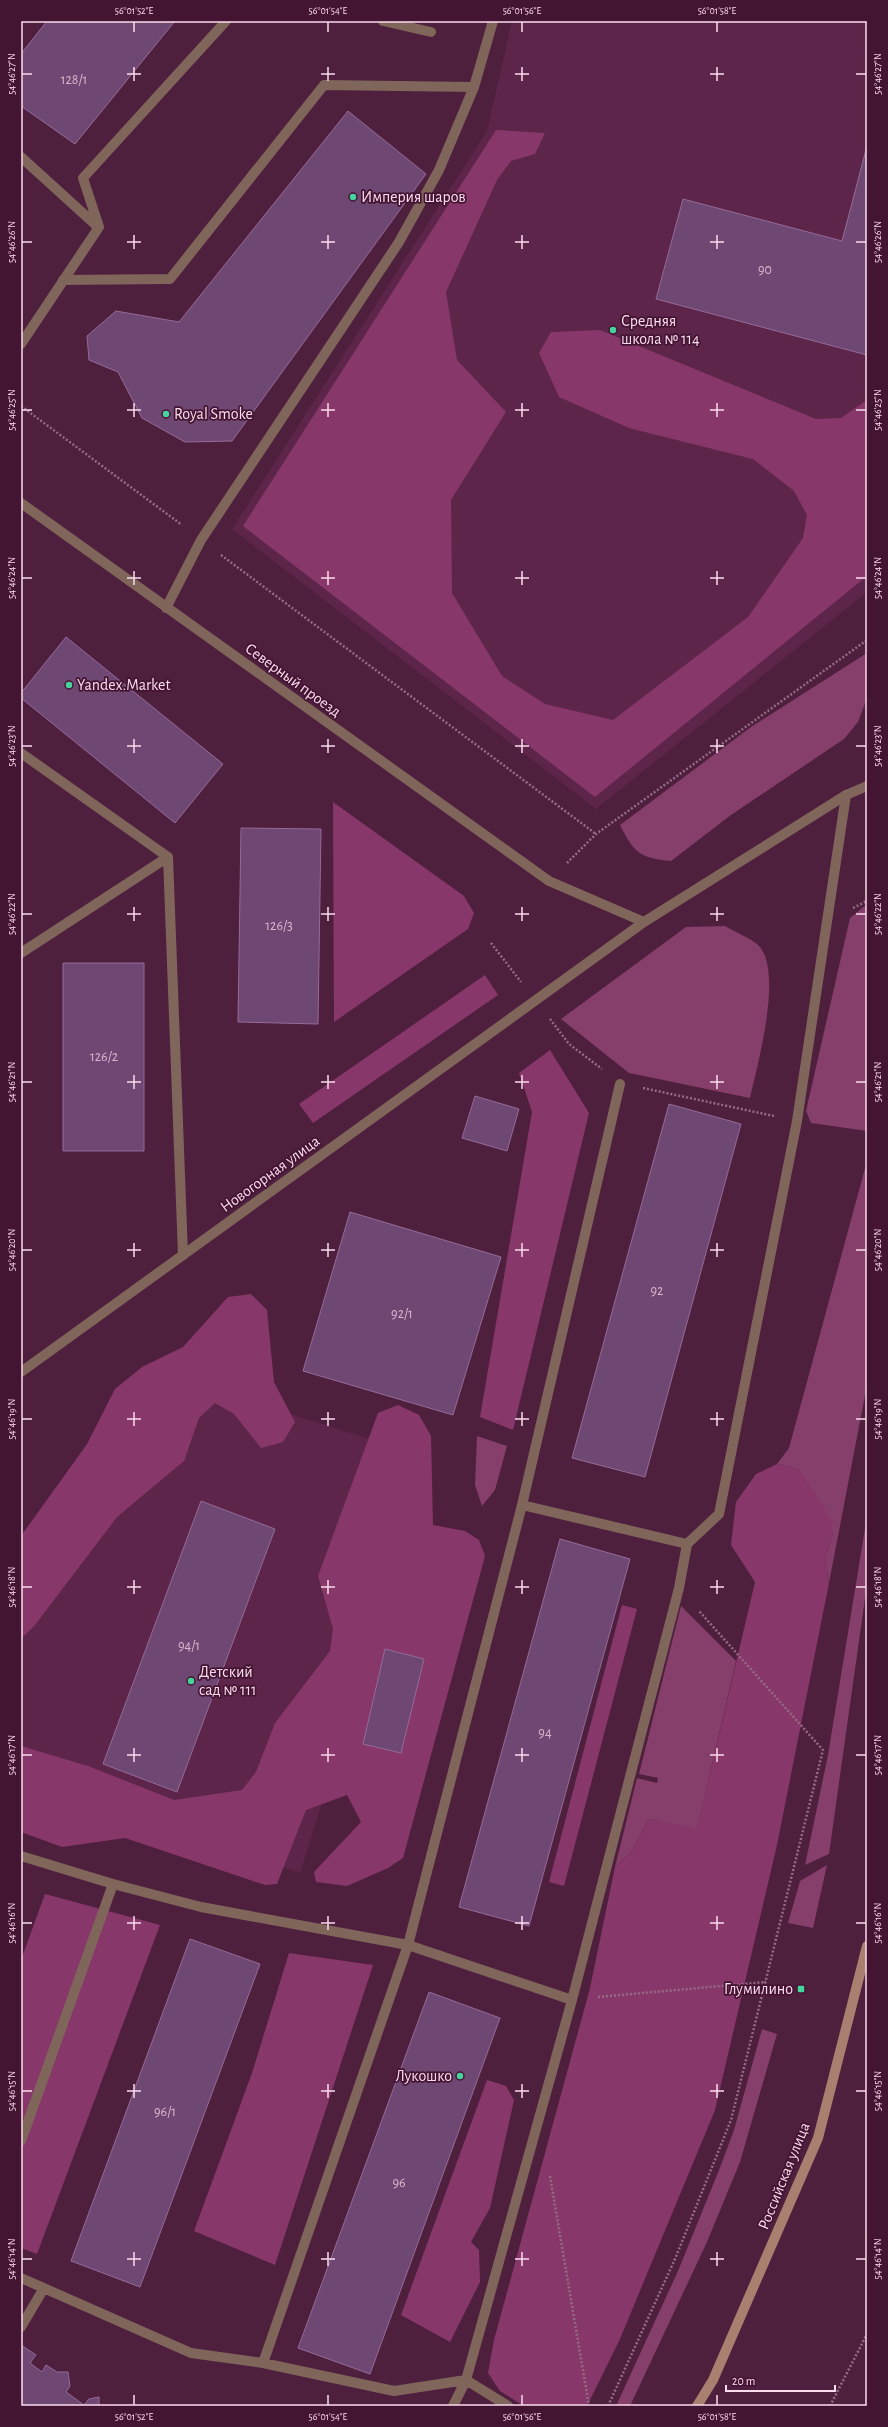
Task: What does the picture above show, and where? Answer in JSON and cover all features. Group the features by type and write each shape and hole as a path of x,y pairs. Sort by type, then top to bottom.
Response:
{"main road":[{"name":"Российская улица","path":"697,2406 713,2380 818,2138 867,1946"}],"street":[{"path":"99,227 83,178 226,21"},
{"path":"383,21 431,32"},
{"path":"166,608 202,540 400,242 439,170 474,87 492,21"},
{"path":"63,280 170,279 324,85 474,87"},
{"path":"21,157 99,227"},
{"path":"21,344 99,227"},
{"name":"Северный проезд","path":"21,503 548,881 644,922"},
{"path":"21,753 168,857"},
{"name":"Новогорная улица","path":"21,1372 644,922 846,795 867,786"},
{"path":"453,2406 466,2380 572,2000 679,1588 687,1544 719,1514 797,1121 846,795"},
{"path":"21,953 168,857"},
{"path":"168,857 183,1255"},
{"path":"263,2363 408,1945 522,1505 620,1084"},
{"path":"522,1505 687,1544"},
{"path":"21,1856 113,1884 202,1907 408,1945 572,2000"},
{"path":"21,2141 113,1884"},
{"path":"21,2278 191,2353 263,2363 394,2391 466,2380 508,2406"},
{"path":"21,2327 44,2288"}],"path":[{"path":"21,406 596,834"},
{"path":"548,881 596,834 867,640"},
{"path":"491,942 569,1044 620,1084 797,1121"},
{"path":"608,2406 675,2259 732,2120 824,1750 679,1588"},
{"path":"572,2000 766,1982"},
{"path":"549,2171 589,2406"},
{"path":"830,2406 867,2334"}],"shaded area":[{"name":"Средняя школа № 114","path":"512,21 867,21 867,592 596,809 232,529 487,131"},
{"path":"496,130 545,133 535,154 511,161 497,180 446,292 457,360 506,412 451,500 452,593 502,676 545,704 613,720 748,617 803,538 807,515 794,491 753,459 629,428 559,397 539,353 551,332 600,330 816,419 841,418 867,400 867,576 595,797 243,526"},
{"path":"867,653 867,698 858,722 844,739 731,815 671,861 645,856 634,848 620,825 751,727"},
{"path":"333,802 464,896 474,913 468,929 334,1022"},
{"path":"867,904 867,1131 811,1123 806,1111 850,918"},
{"path":"725,926 757,944 765,956 769,974 767,1018 750,1098 629,1073 561,1019 686,927"},
{"path":"485,975 498,995 313,1123 299,1104"},
{"path":"550,1050 589,1113 513,1430 480,1417 532,1112 519,1073"},
{"path":"867,1161 867,1385 829,1583 825,1558 833,1534 799,1470 777,1464 789,1448"},
{"path":"251,1294 267,1310 274,1382 295,1422 283,1442 261,1448 234,1414 215,1403 199,1418 184,1461 117,1517 35,1625 21,1639 21,1536 87,1444 115,1389 142,1367 183,1347 228,1297"},
{"name":"Детский сад № 111","path":"201,1386 431,1458 300,1873 21,1774 21,1587"},
{"path":"398,1405 419,1415 431,1436 433,1525 465,1531 479,1540 485,1556 403,1858 388,1868 347,1886 316,1882 314,1872 361,1822 347,1795 306,1810 277,1884 265,1885 125,1838 62,1847 21,1832 21,1746 88,1766 174,1800 242,1790 256,1772 275,1723 330,1651 333,1629 318,1576 378,1413"},
{"path":"477,1436 507,1446 495,1490 482,1506 475,1485"},
{"path":"777,1464 799,1470 831,1519 833,1534 825,1558 829,1583 777,1845 715,2110 620,2339 587,2406 524,2406 500,2391 488,2373 494,2340 590,1988 615,1867 632,1851 649,1819 697,1829 755,1582 731,1545 736,1502 756,1474"},
{"path":"867,1516 867,1584 829,1854 805,1865 828,1755"},
{"path":"622,1605 637,1609 564,1886 549,1882"},
{"path":"681,1606 736,1661 697,1830 649,1819 632,1851 615,1867 637,1778 657,1783 658,1778 639,1774"},
{"path":"827,1865 813,1928 788,1923 800,1881"},
{"path":"45,1894 160,1925 37,2254 21,2248 21,1960"},
{"path":"289,1953 373,1965 275,2265 194,2231 252,2073"},
{"path":"762,2029 777,2034 740,2162 707,2242 630,2406 616,2406 678,2271 719,2170 734,2130"},
{"path":"487,2080 506,2086 514,2100 490,2208 471,2242 479,2250 480,2282 450,2342 401,2315"}],"building":[{"path":"47,21 175,21 75,144 21,106 21,54"},
{"path":"348,111 426,174 232,441 185,442 142,418 118,372 89,360 87,336 116,311 179,322"},
{"path":"867,146 867,355 656,299 683,199 842,241"},
{"path":"66,637 223,764 175,823 21,698 21,693"},
{"path":"241,828 321,829 318,1024 238,1022"},
{"path":"63,963 144,963 144,1151 63,1151"},
{"path":"475,1096 519,1109 507,1151 462,1138"},
{"path":"669,1104 741,1124 645,1477 572,1458"},
{"path":"350,1212 501,1257 453,1415 303,1371"},
{"path":"201,1501 275,1529 177,1792 103,1764"},
{"path":"560,1539 630,1559 529,1926 459,1907"},
{"path":"385,1649 424,1659 401,1753 363,1744"},
{"path":"190,1939 260,1964 140,2287 71,2261"},
{"path":"429,1992 500,2018 370,2374 298,2348"},
{"path":"21,2345 36,2355 30,2363 42,2372 46,2365 57,2372 68,2372 70,2386 66,2392 84,2405 89,2399 99,2397 99,2406 21,2406"}],"place":[{"name":"Империя шаров","path":"353,197"},
{"name":"Средняя школа № 114","path":"613,330"},
{"name":"Royal Smoke","path":"166,414"},
{"name":"Yandex.Market","path":"69,685"},
{"name":"Детский сад № 111","path":"191,1681"},
{"name":"Глумилино","path":"801,1989"},
{"name":"Лукошко","path":"460,2076"}]}
